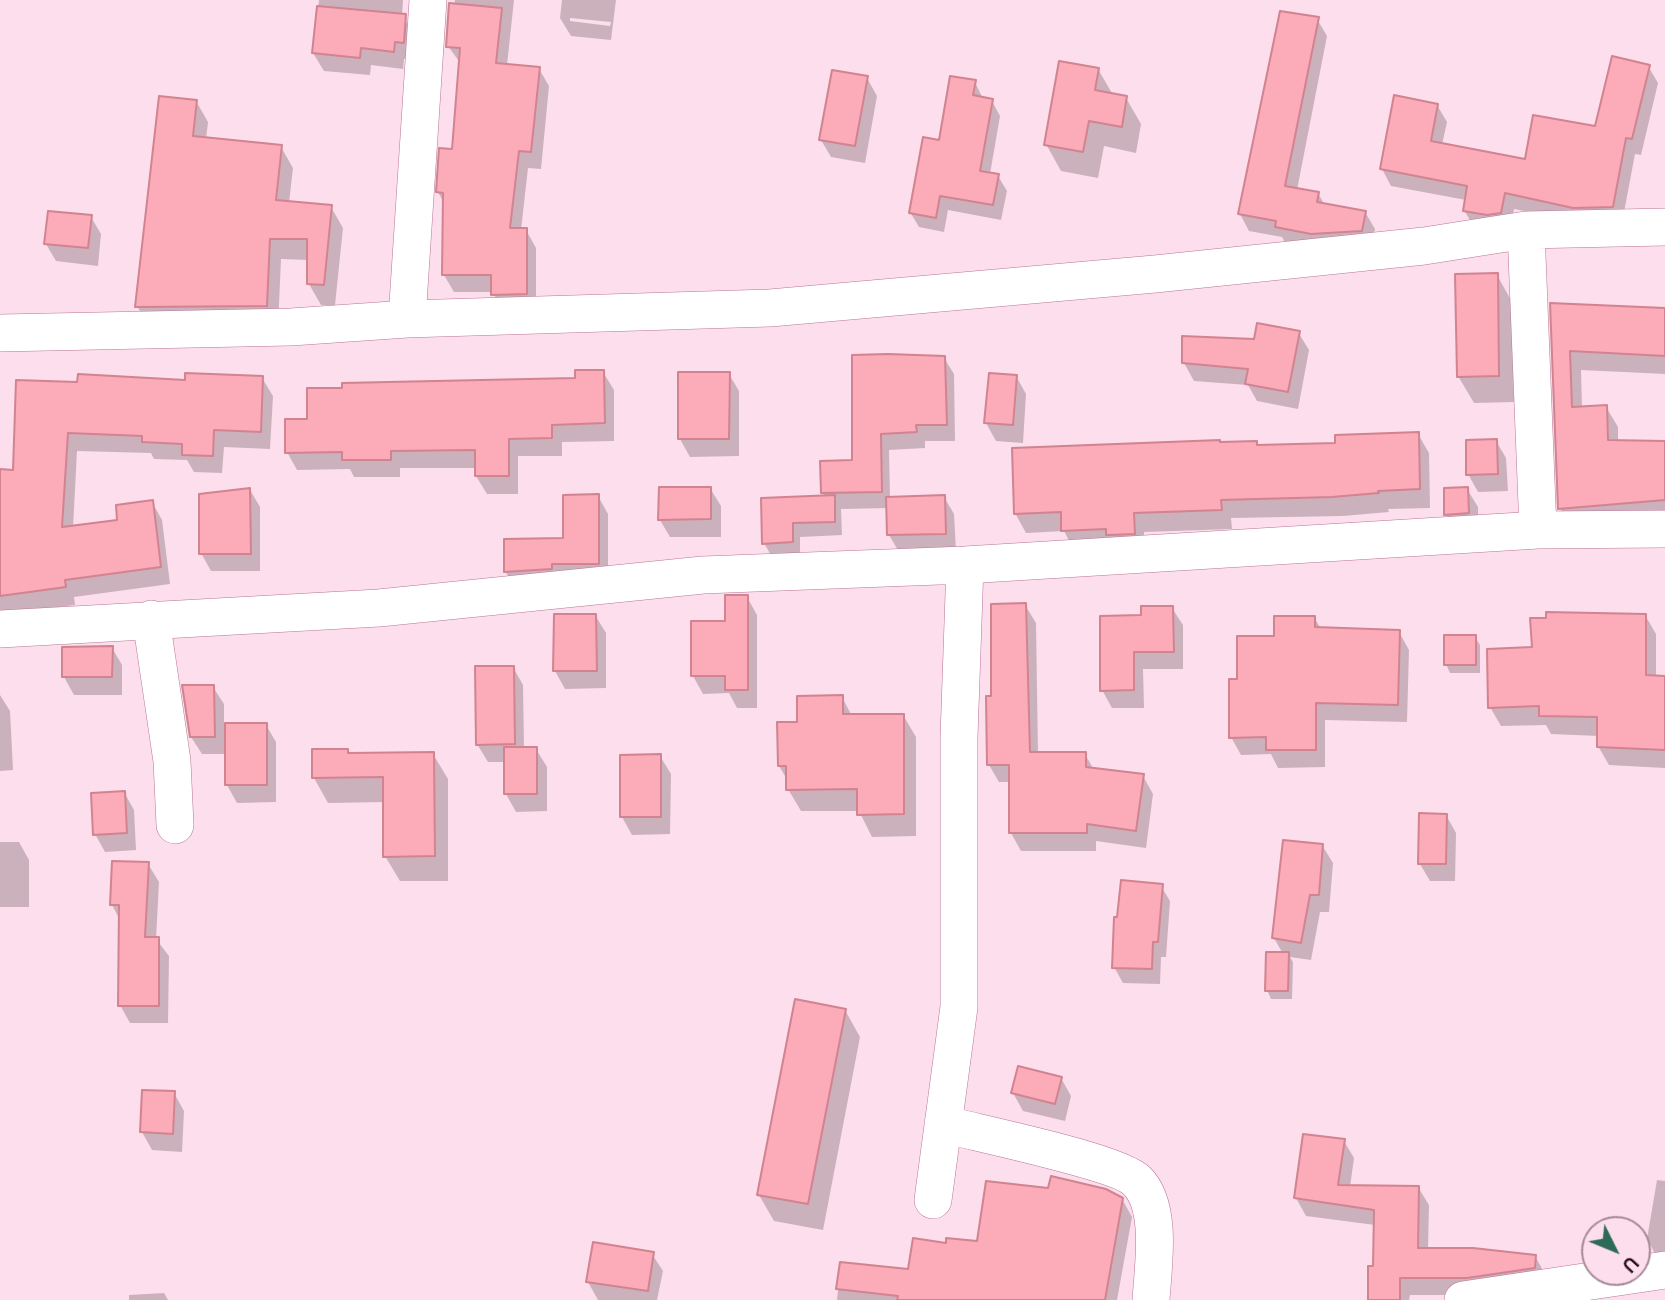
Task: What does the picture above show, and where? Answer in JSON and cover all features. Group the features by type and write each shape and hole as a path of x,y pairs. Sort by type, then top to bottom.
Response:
{"street":[{"path":"407,319 428,0"},
{"path":"0,333 291,327 407,319 770,308 1155,274 1424,246 1526,230 1665,228"},
{"path":"1526,230 1538,530"},
{"path":"0,629 379,608 703,575 965,565 1538,530 1665,529"},
{"path":"933,1200 959,1007 959,737 965,565"},
{"path":"151,619 172,761 175,825"},
{"path":"943,1124 1089,1161 1130,1175 1138,1181 1153,1221 1151,1300"},
{"path":"1463,1300 1665,1270"}],"building":[{"path":"449,3 502,8 496,63 540,67 531,152 519,151 510,228 527,228 527,294 491,295 491,275 442,275 443,193 436,192 439,148 452,149 460,48 446,47"},
{"path":"317,6 406,14 404,43 395,42 394,52 361,48 360,58 312,53"},
{"path":"1280,11 1319,17 1285,186 1319,192 1317,202 1366,211 1362,231 1311,234 1275,227 1276,221 1238,214"},
{"path":"1612,56 1650,65 1632,139 1626,138 1613,207 1573,208 1505,193 1501,213 1487,215 1463,211 1467,186 1380,169 1394,95 1438,104 1431,141 1525,159 1533,115 1595,126"},
{"path":"1059,61 1099,68 1095,90 1127,96 1122,127 1089,121 1083,152 1044,145"},
{"path":"832,70 868,76 855,146 819,140"},
{"path":"950,76 976,80 973,95 993,99 980,171 999,174 993,205 940,196 936,218 909,213 923,137 939,140"},
{"path":"159,96 197,100 193,136 282,145 276,200 332,205 324,285 307,284 307,239 270,239 267,306 135,307"},
{"path":"48,211 92,215 88,248 44,244"},
{"path":"1498,273 1499,376 1457,377 1455,274"},
{"path":"1550,303 1665,308 1665,356 1570,351 1572,407 1607,405 1608,440 1665,441 1665,500 1558,509"},
{"path":"1257,323 1300,331 1288,392 1245,384 1248,369 1182,363 1182,336 1254,339"},
{"path":"852,355 945,356 947,425 916,425 917,432 881,434 882,492 821,493 820,461 852,460"},
{"path":"575,370 604,370 605,423 552,425 552,438 509,439 509,476 475,476 475,450 391,451 391,460 342,460 342,452 285,453 285,419 307,419 307,388 342,388 342,383 575,378"},
{"path":"678,372 730,372 729,439 678,439"},
{"path":"185,373 263,376 261,432 214,430 213,456 182,455 182,444 142,442 142,436 68,433 62,527 117,520 116,505 153,500 161,567 65,580 66,587 0,596 0,469 13,470 16,380 77,382 78,374 185,380"},
{"path":"989,373 1017,375 1013,425 984,423"},
{"path":"1419,432 1420,489 1332,497 1221,500 1222,510 1134,513 1135,534 1106,535 1106,529 1061,531 1061,512 1014,514 1012,448 1220,440 1257,441 1257,445 1335,443 1335,435"},
{"path":"1497,439 1498,474 1466,475 1466,440"},
{"path":"659,487 711,487 711,519 658,520"},
{"path":"1468,487 1469,513 1444,515 1444,488"},
{"path":"250,488 251,554 199,554 199,494"},
{"path":"599,494 599,564 552,564 552,569 504,572 504,539 563,538 563,495"},
{"path":"835,495 835,522 793,523 793,542 762,544 761,498"},
{"path":"945,495 946,534 887,535 886,497"},
{"path":"725,595 748,595 748,690 725,690 725,676 691,676 691,621 725,621"},
{"path":"1026,603 1030,752 1086,752 1086,767 1144,774 1136,831 1087,824 1087,833 1009,833 1009,765 987,765 986,696 991,696 991,604"},
{"path":"1141,606 1173,606 1174,652 1134,652 1134,690 1100,691 1100,616 1141,615"},
{"path":"1546,612 1646,614 1646,675 1665,676 1665,750 1597,747 1597,717 1539,716 1539,706 1488,708 1487,649 1532,647 1530,618 1546,618"},
{"path":"554,614 596,614 597,671 553,671"},
{"path":"1274,616 1315,616 1315,627 1400,630 1398,705 1316,703 1316,750 1266,750 1266,737 1229,738 1229,679 1237,679 1237,636 1274,636"},
{"path":"1444,635 1476,635 1476,665 1444,665"},
{"path":"113,646 112,677 62,677 62,647"},
{"path":"475,666 514,666 515,744 476,745"},
{"path":"182,685 214,685 215,737 190,737"},
{"path":"843,695 843,714 904,714 904,814 857,815 857,789 786,790 786,766 778,766 777,722 797,722 797,696"},
{"path":"225,723 267,723 267,785 225,785"},
{"path":"504,747 537,747 537,794 504,794"},
{"path":"312,749 348,749 348,753 434,752 435,856 383,857 383,777 312,778"},
{"path":"661,754 661,817 620,817 620,755"},
{"path":"125,791 127,833 93,835 91,793"},
{"path":"1419,813 1447,814 1446,864 1418,864"},
{"path":"1283,840 1323,844 1319,895 1310,895 1301,943 1272,938"},
{"path":"112,861 149,862 145,937 159,937 159,1006 118,1006 119,905 110,905"},
{"path":"1121,880 1163,884 1158,942 1153,942 1152,969 1112,968 1114,917 1117,917"},
{"path":"1266,952 1289,952 1288,991 1265,991"},
{"path":"795,999 846,1009 808,1204 757,1195"},
{"path":"1018,1066 1062,1077 1055,1104 1011,1093"},
{"path":"142,1090 175,1091 173,1134 140,1132"},
{"path":"1303,1134 1345,1139 1338,1185 1419,1186 1418,1248 1473,1248 1536,1255 1535,1268 1467,1278 1400,1278 1400,1300 1368,1300 1368,1266 1373,1266 1374,1210 1294,1198"},
{"path":"1051,1176 1106,1189 1123,1198 1105,1300 897,1300 898,1296 836,1289 840,1262 908,1269 913,1238 946,1243 946,1238 977,1241 986,1181 1048,1188"},
{"path":"593,1242 654,1252 648,1291 586,1282"}]}
